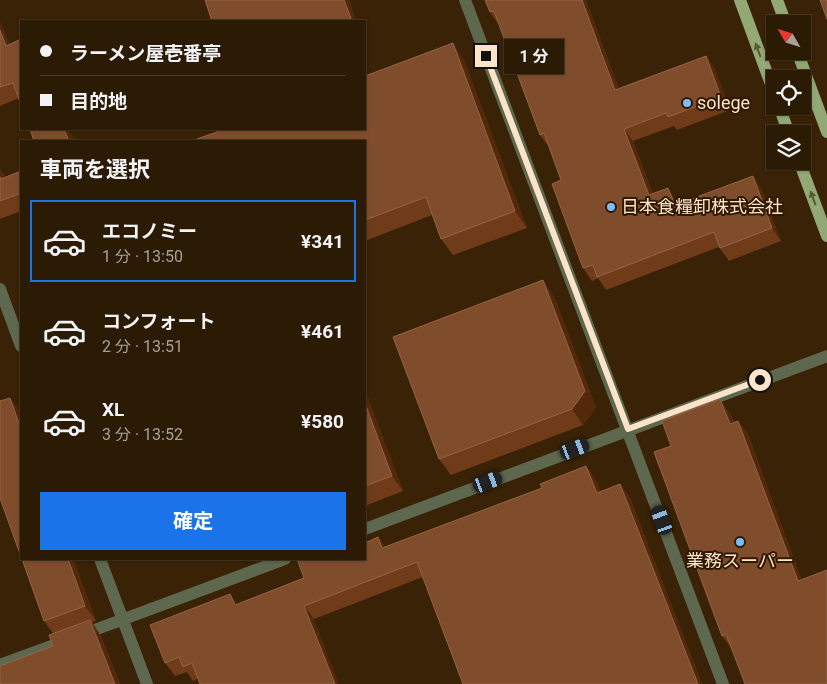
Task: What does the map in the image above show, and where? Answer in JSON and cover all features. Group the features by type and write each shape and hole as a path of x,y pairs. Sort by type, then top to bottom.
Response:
{"main road":[{"path":"740,0 766,71"},
{"path":"777,0 783,15"},
{"path":"799,60 827,132"},
{"path":"802,170 827,236"}],"street":[{"path":"465,0 723,684"},
{"path":"0,290 20,343"},
{"path":"366,528 827,356"},
{"path":"100,560 147,684"},
{"path":"0,665 282,560"}],"building":[{"path":"205,0 344,0 351,18 346,20 212,20"},
{"path":"485,0 582,0 615,90 706,56 721,97 668,117 666,113 624,129 649,195 668,188 675,205 753,176 772,228 720,248 714,232 597,277 593,265 583,268 552,184 561,180 544,133 540,135 494,11 490,12"},
{"path":"820,0 827,0 827,19"},
{"path":"0,30 6,46 20,39 20,102 13,83 0,87"},
{"path":"453,43 515,211 441,239 426,197 366,220 366,140 197,139 222,130 366,130 366,76"},
{"path":"30,130 64,130 69,140 34,140"},
{"path":"20,171 20,193 0,201 0,177 1,179"},
{"path":"543,280 585,391 572,409 439,459 393,337"},
{"path":"10,398 20,426 20,554 0,498 0,401"},
{"name":"業務スーパー","path":"720,399 730,424 738,421 798,581 827,570 827,684 745,684 726,634 722,636 654,452 671,446 662,421"},
{"path":"366,406 392,476 366,486"},
{"path":"586,466 597,493 620,484 698,684 463,684 417,562 304,606 335,684 200,684 192,663 183,667 179,657 165,663 150,625 230,594 235,605 304,578 297,560 366,560 366,543 378,537 382,548 542,488 540,484"},
{"path":"22,560 68,560 85,606 44,621"},
{"path":"90,620 115,684 0,684 0,666 53,646 49,635"}],"place":[{"name":"solege","path":"687,103"},
{"name":"日本食糧卸株式会社","path":"611,207"},
{"name":"業務スーパー","path":"740,542"}],"route":[{"path":"486,56 628,429 760,380"}]}
